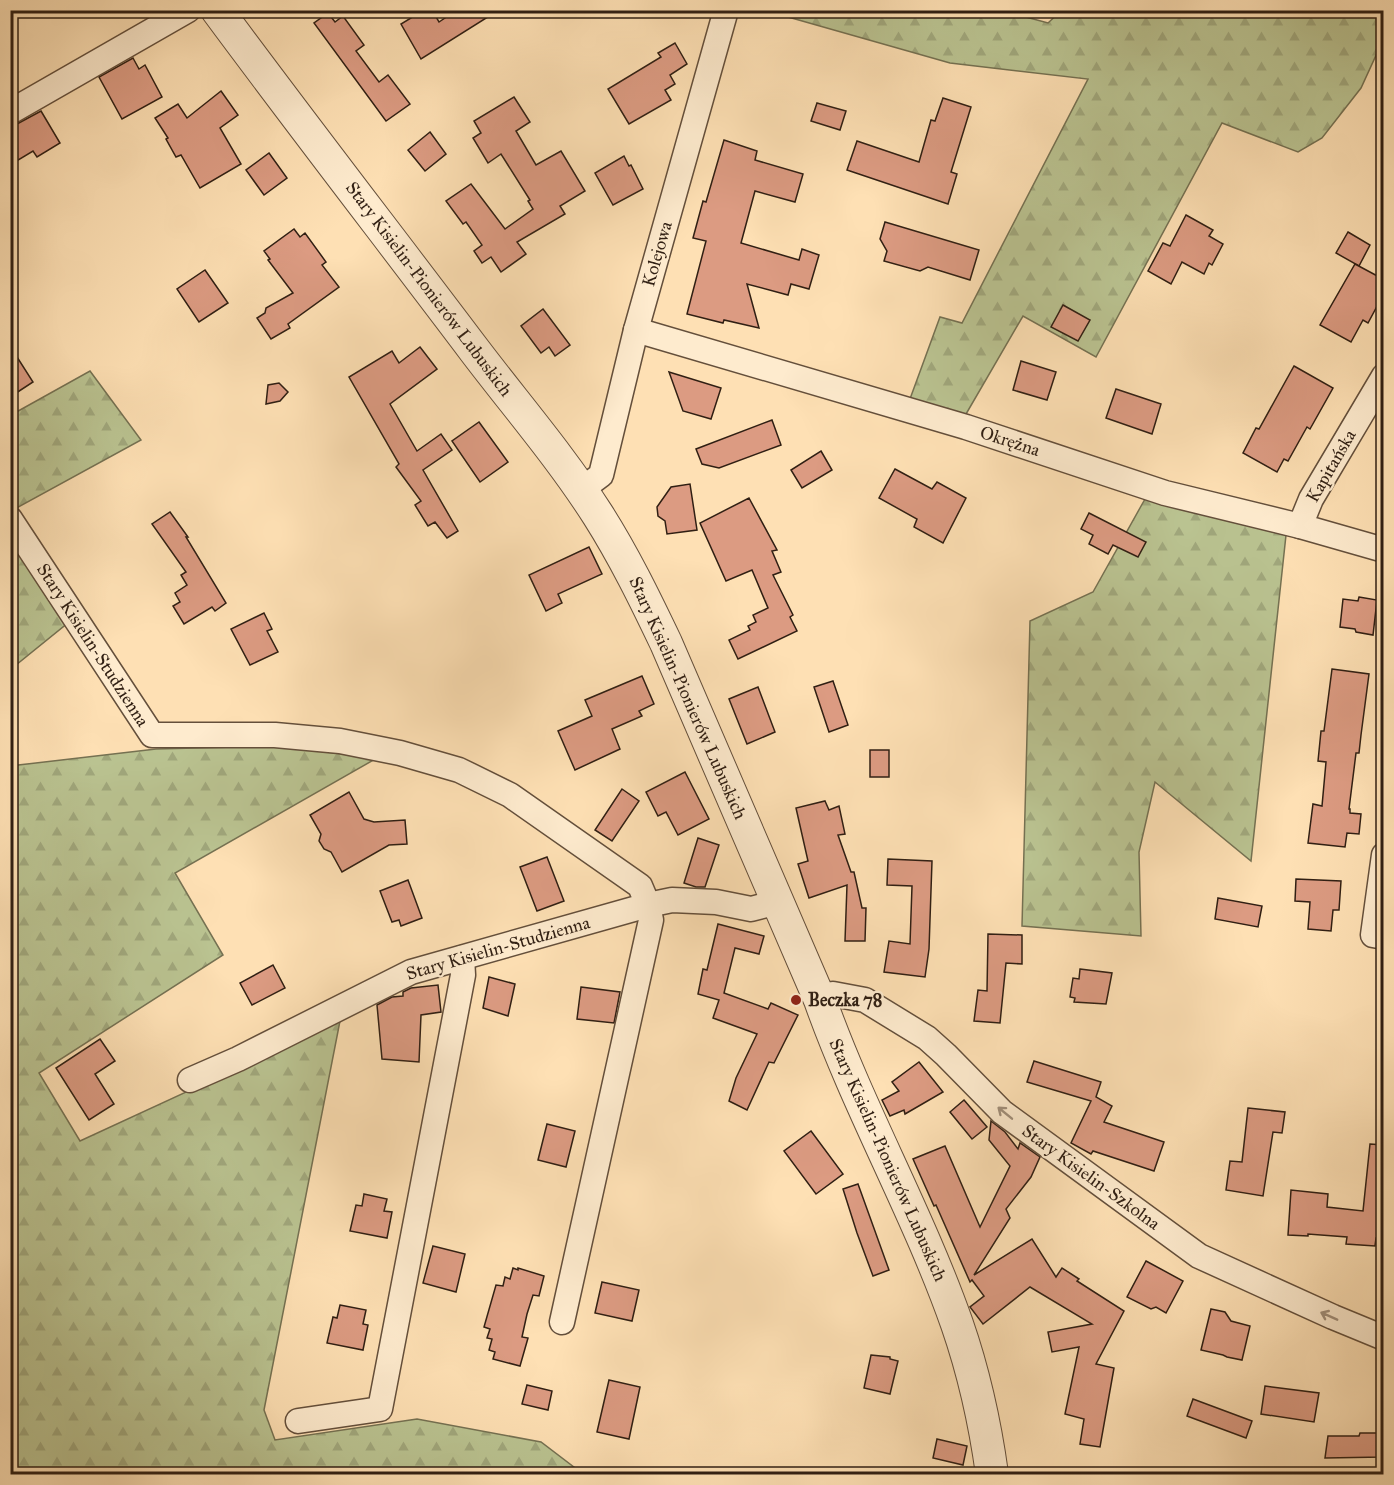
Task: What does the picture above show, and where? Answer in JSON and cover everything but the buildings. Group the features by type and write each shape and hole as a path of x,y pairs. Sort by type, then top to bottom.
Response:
{"street":[{"path":"10,112 188,10"},
{"name":"Stary Kisielin-Pionierów Lubuskich","path":"217,10 477,354 548,444 614,540 639,585 939,1278 972,1370 985,1428 992,1474"},
{"name":"Kolejowa","path":"581,490 601,475 636,330 726,10"},
{"name":"Okrężna","path":"636,330 966,427 1165,493 1300,526 1383,550"},
{"name":"Kapitańska","path":"1300,526 1311,499 1383,376"},
{"name":"Stary Kisielin-Studzienna","path":"10,519 152,735 275,735 340,741 400,753 459,770 510,795 640,886 648,905"},
{"path":"1383,855 1373,935 1383,937"},
{"name":"Stary Kisielin-Studzienna","path":"190,1080 238,1059 411,972 672,900 716,902 751,909 778,902"},
{"path":"562,1322 651,920 648,905"},
{"path":"298,1421 380,1409 463,975 462,958"},
{"name":"Stary Kisielin-Szkolna","path":"820,1000 833,994 864,1000 927,1038 1002,1112 1199,1256 1383,1338"}],"green space":[{"path":"1020,10 1026,17 1048,23 1062,10 1383,10 1383,40 1361,88 1322,138 1298,152 1222,123 1096,357 1023,316 955,433 903,418 940,317 962,323 1088,79 950,63 767,11"},
{"path":"90,371 141,440 11,511 11,415"},
{"path":"1145,499 1286,535 1251,861 1155,782 1139,852 1141,936 1022,926 1030,621 1093,592"},
{"path":"10,534 69,622 11,669 10,669"},
{"path":"276,746 377,758 175,873 223,955 39,1073 80,1141 340,1021 264,1410 275,1440 417,1419 541,1442 583,1474 11,1474 10,766 156,749"}],"place":[{"name":"Beczka 78","path":"796,1000"}]}
